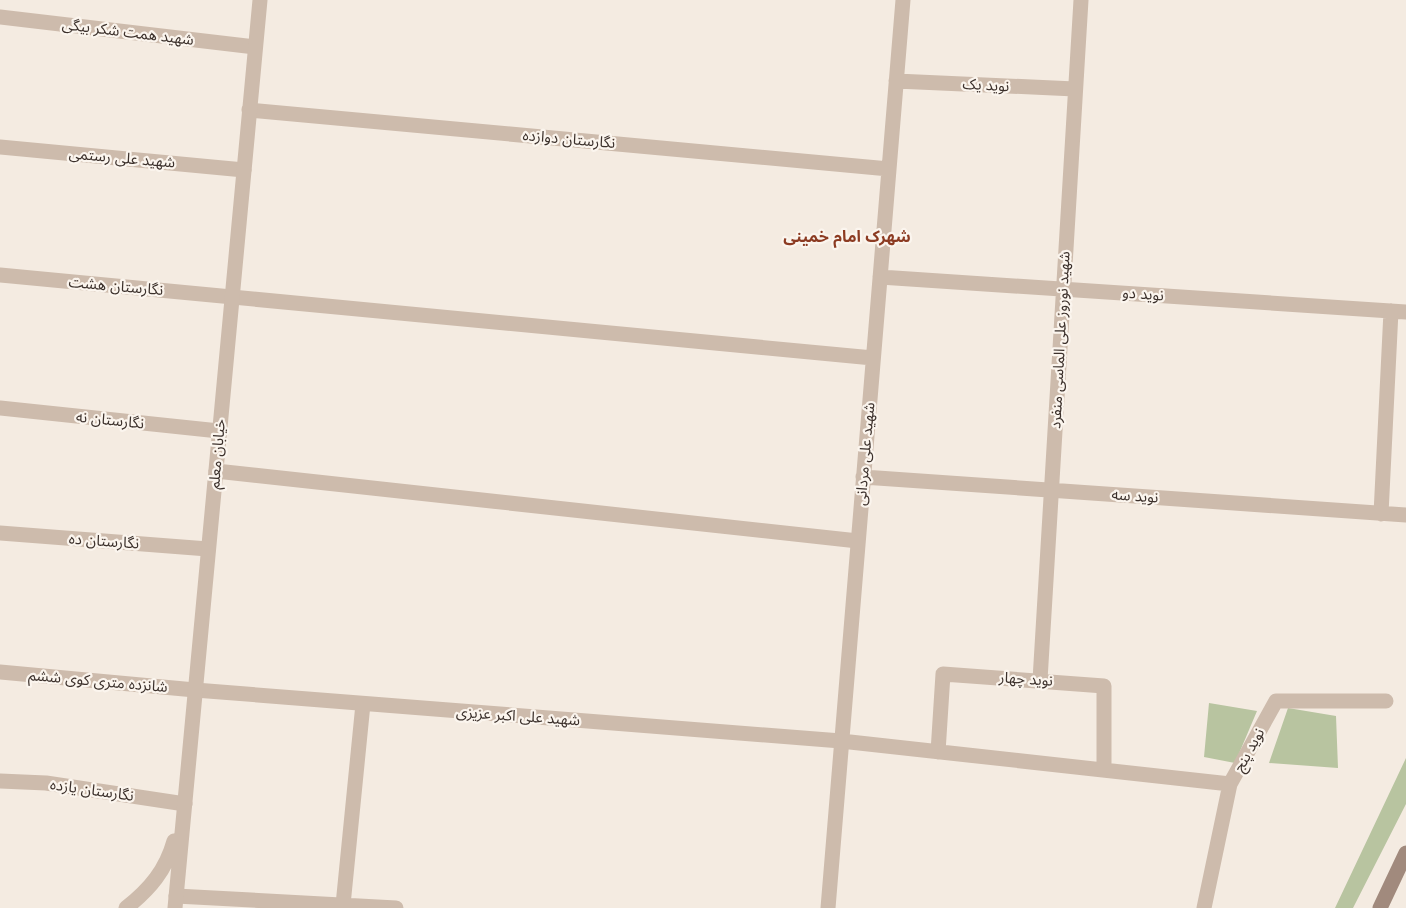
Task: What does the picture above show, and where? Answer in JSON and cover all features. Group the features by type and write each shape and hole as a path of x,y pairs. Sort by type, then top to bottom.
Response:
{"main road":[{"path":"1380,908 1406,853"}],"street":[{"name":"خیابان معلم","path":"175,902 260,0"},
{"name":"شهید علی مردانی","path":"828,908 903,0"},
{"name":"شهید نوروز علی الماسی منفرد","path":"1040,680 1081,0"},
{"name":"شهید همت شکر بیگی","path":"0,17 255,46"},
{"name":"نوید یک","path":"896,81 1075,89"},
{"name":"نگارستان دوازده","path":"249,110 889,168"},
{"name":"شهید علی رستمی","path":"0,147 244,170"},
{"name":"نگارستان هشت","path":"0,276 873,358"},
{"name":"نوید دو","path":"880,276 1398,311"},
{"path":"1381,514 1398,311"},
{"name":"نگارستان نه","path":"0,408 219,431"},
{"path":"216,471 858,541"},
{"name":"نوید سه","path":"863,477 1406,515"},
{"name":"نگارستان ده","path":"0,534 208,549"},
{"name":"شانزده متری کوی ششم","path":"0,672 195,690"},
{"name":"نوید چهار","path":"938,752 943,674 1104,686 1104,770"},
{"name":"شهید علی اکبر عزیزی","path":"195,690 842,741"},
{"name":"نوید پنج","path":"1204,908 1230,784 1276,701 1386,701"},
{"path":"343,905 363,704"},
{"path":"842,741 1230,784"},
{"name":"نگارستان یازده","path":"0,781 46,783 185,804"},
{"path":"126,908 146,892 169,859 185,804"},
{"path":"175,902 396,908"}],"green space":[{"path":"1209,703 1257,711 1235,763 1204,757"},
{"path":"1288,708 1336,716 1338,768 1269,763"},
{"path":"1406,758 1406,804 1353,908 1335,908"}],"district":[{"name":"شهرک امام خمینی","path":"847,236"}]}
